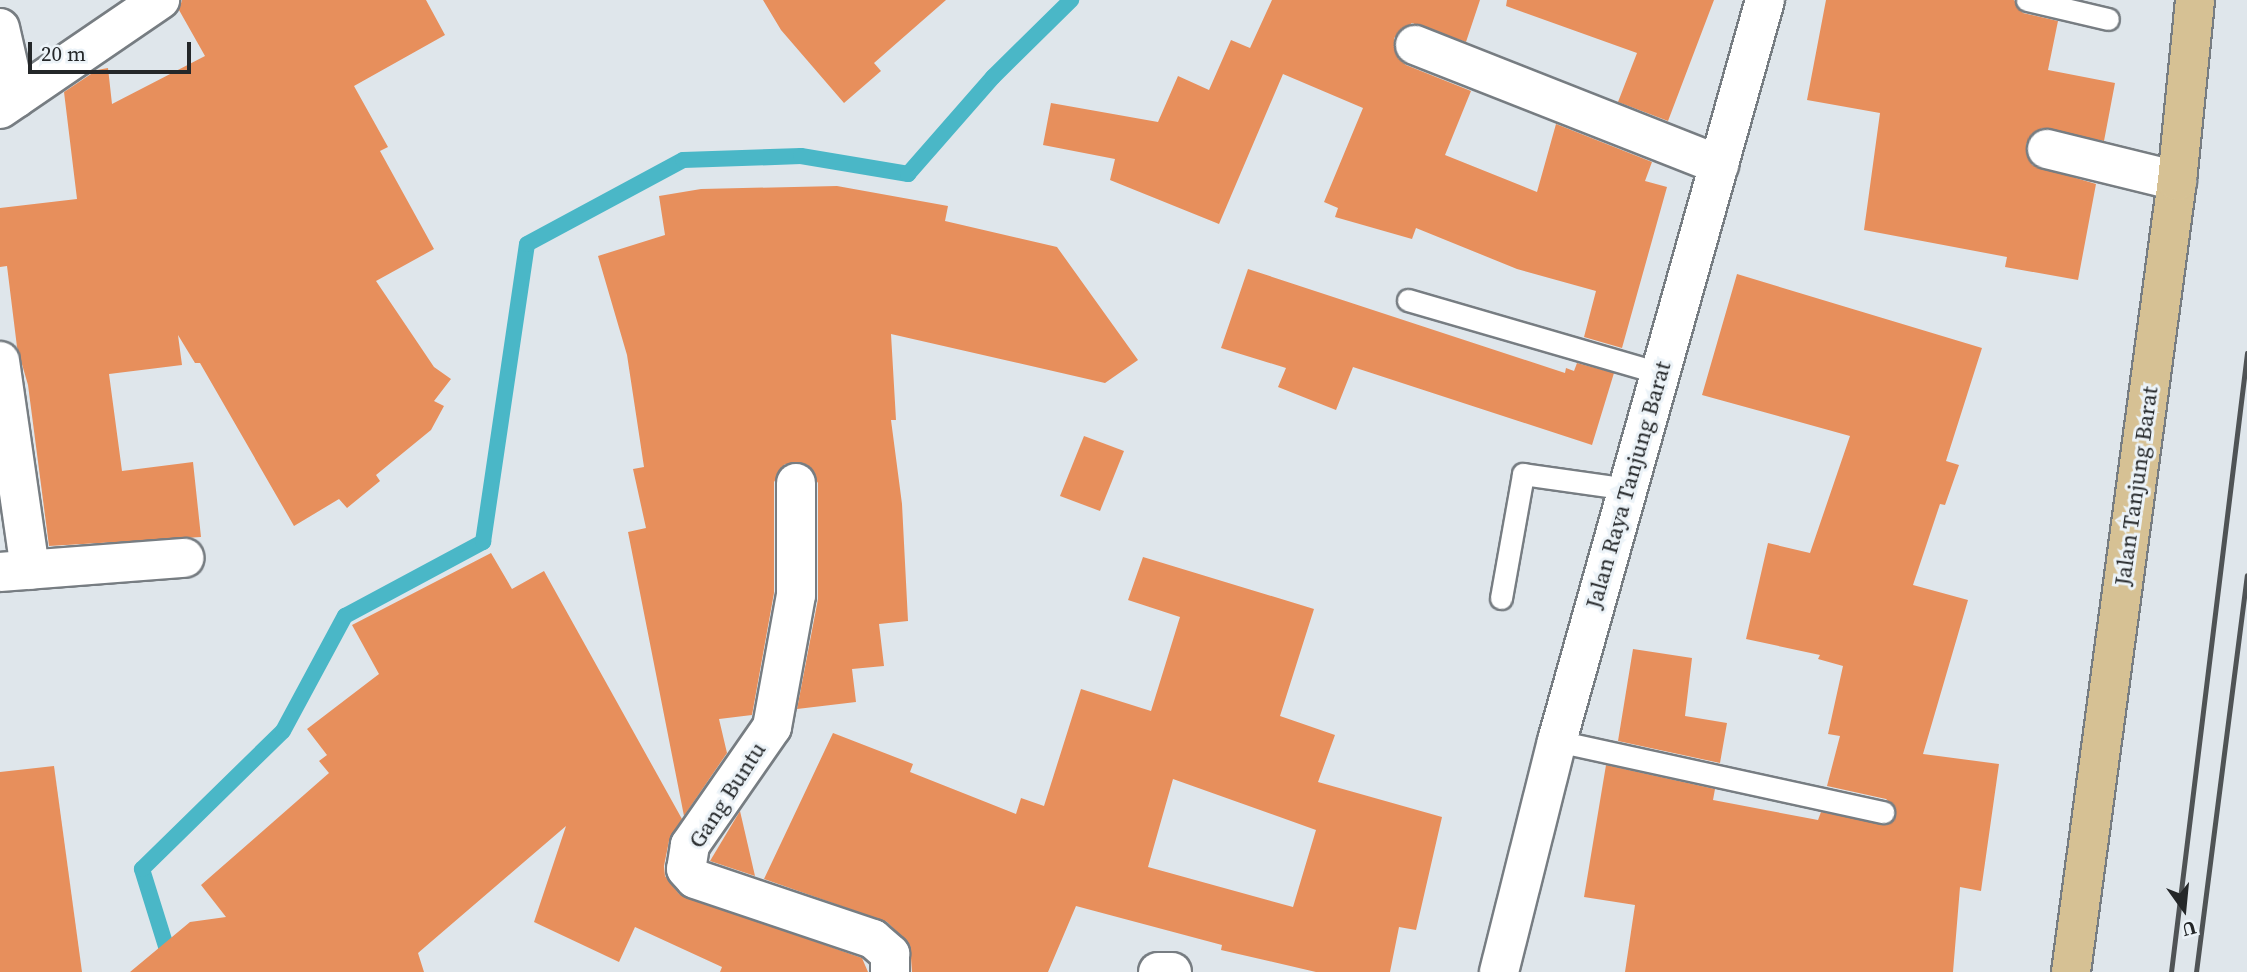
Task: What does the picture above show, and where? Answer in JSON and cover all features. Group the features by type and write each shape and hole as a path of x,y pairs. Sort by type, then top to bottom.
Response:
{"main road":[{"name":"Jalan Tanjung Barat","path":"2071,972 2177,181 2195,0"}],"street":[{"path":"0,28 8,103 160,0"},
{"name":"Jalan Raya Tanjung Barat","path":"1499,972 1557,741 1765,0"},
{"path":"1415,46 1718,165"},
{"path":"2047,149 2177,181"},
{"path":"0,361 15,571 184,558"},
{"name":"Gang Buntu","path":"796,483 796,595 772,727 690,845 686,869 695,879 873,939 890,954 890,972"},
{"path":"1158,972 1172,972"}],"lane":[{"path":"2027,0 2108,19"},
{"path":"1408,300 1660,373"},
{"path":"1501,598 1523,474 1628,489"},
{"path":"1557,741 1883,812"}],"building":[{"path":"182,0 426,0 445,35 354,86 388,147 380,151 434,249 376,281 434,367 451,379 434,401 444,406 431,430 376,475 380,481 347,508 339,499 294,526 200,363 195,363 178,335 182,365 109,374 122,471 193,462 201,537 49,546 28,385 17,347 7,266 0,267 0,208 77,199 64,92 97,70 108,68 112,104 205,56 179,10"},
{"path":"763,0 946,0 874,63 881,71 844,103 781,30"},
{"path":"1272,0 1480,0 1466,42 1412,23 1394,38 1398,58 1406,65 1471,91 1445,155 1537,192 1556,124 1652,162 1645,181 1667,187 1622,348 1584,337 1596,291 1517,269 1416,228 1412,239 1335,217 1338,208 1324,202 1363,108 1283,74 1219,224 1110,180 1115,159 1043,145 1051,103 1158,122 1178,76 1209,90 1231,40 1250,48"},
{"path":"1507,0 1714,0 1668,121 1618,102 1637,53 1506,6"},
{"path":"1826,0 2014,0 2023,13 2058,21 2048,70 2115,83 2104,141 2042,128 2026,144 2032,165 2096,184 2078,280 2005,267 2007,257 1864,230 1880,113 1807,100"},
{"path":"837,186 948,206 945,221 1057,247 1138,360 1105,383 891,334 896,420 891,420 902,504 908,621 879,624 884,666 852,669 856,702 797,709 818,599 818,483 806,464 785,464 774,482 774,593 752,715 719,719 727,753 684,816 628,532 646,528 633,469 644,467 627,355 598,256 665,235 659,196 701,189"},
{"path":"1248,269 1565,373 1566,368 1574,371 1577,363 1614,373 1592,445 1353,367 1336,410 1278,387 1286,368 1221,348"},
{"path":"1737,274 1982,348 1946,461 1959,465 1945,505 1940,504 1913,585 1968,600 1923,754 1999,764 1981,891 1960,887 1953,972 1625,972 1635,905 1584,897 1606,765 1715,789 1713,800 1818,820 1821,812 1886,825 1896,815 1895,807 1886,799 1827,786 1840,736 1828,734 1843,666 1818,659 1820,655 1746,639 1768,543 1810,553 1850,436 1702,395"},
{"path":"1084,436 1124,451 1100,511 1060,496"},
{"path":"491,553 512,589 544,571 682,819 669,841 664,866 665,876 679,894 862,958 868,972 720,972 722,967 635,927 619,962 534,922 566,826 418,953 424,972 130,972 190,922 226,917 201,885 329,773 319,761 327,755 307,729 379,674 352,625"},
{"path":"1143,557 1314,609 1280,716 1335,735 1318,782 1442,817 1416,930 1399,927 1390,972 1316,972 1221,950 1222,945 1076,906 1048,972 912,972 910,945 887,922 764,879 833,733 913,764 910,772 1016,814 1021,798 1044,806 1081,689 1151,711 1180,617 1128,600","holes":["1173,779 1316,830 1293,907 1148,867"]},
{"path":"1633,649 1692,658 1685,716 1727,723 1720,763 1618,741"},
{"path":"54,766 82,972 0,972 0,772"},
{"path":"740,811 755,876 710,861"}],"waterway":[{"path":"174,972 142,869 283,731 345,616 483,542 527,244 683,160 801,156 908,174 993,77 1071,0"}],"railway":[{"path":"2171,972 2247,353"},
{"path":"2196,972 2247,575"}]}
